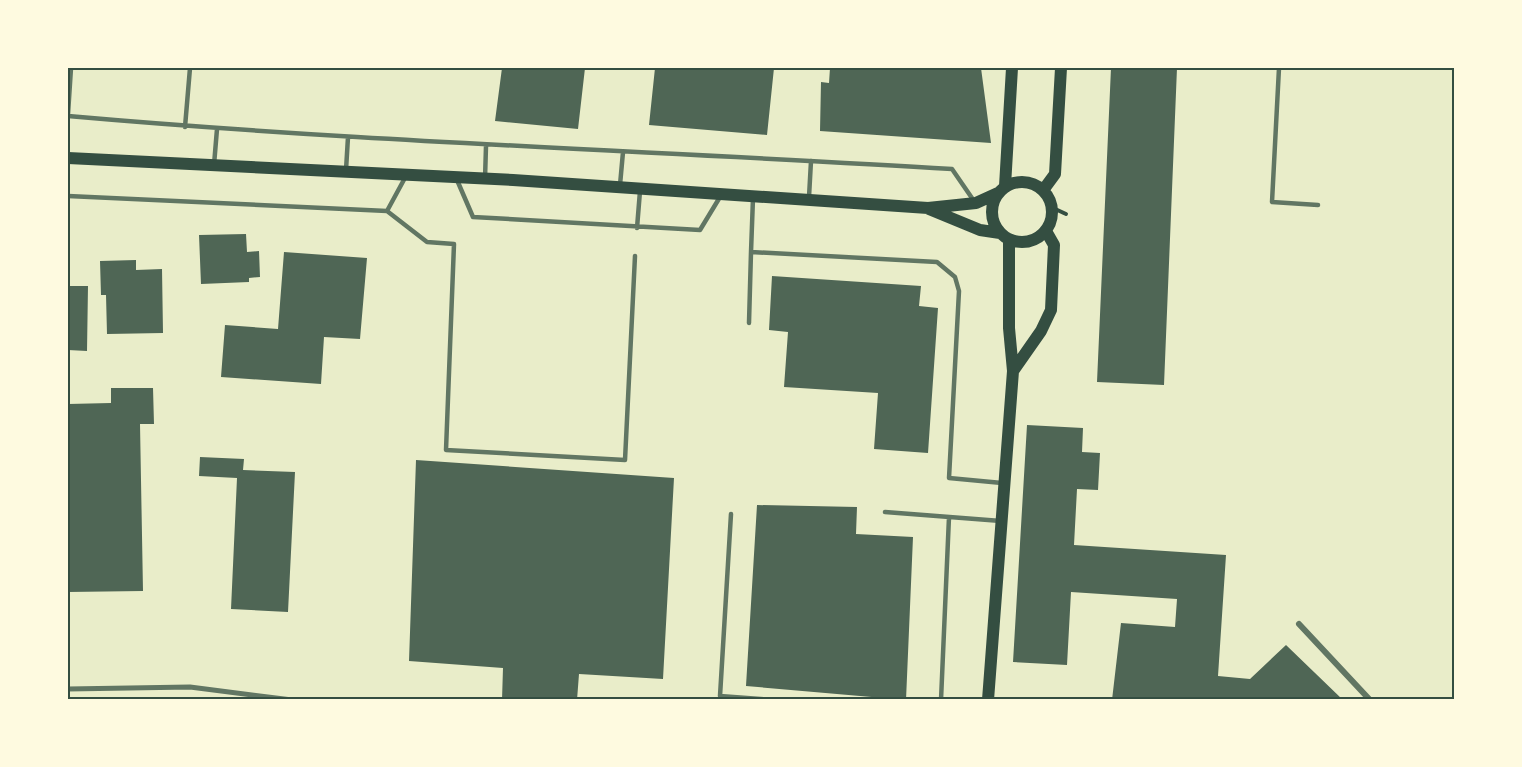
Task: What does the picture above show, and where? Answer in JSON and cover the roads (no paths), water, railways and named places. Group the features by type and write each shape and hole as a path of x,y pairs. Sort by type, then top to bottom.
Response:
{"main road":[{"path":"988,699 1013,371 1004,236 992,214 1001,190 1012,68"},
{"path":"1044,189 1056,174 1061,68"},
{"path":"68,158 407,174 928,208 976,203 1025,181 1044,189 1053,208 1052,220 1046,231 1029,242 980,230 928,208"},
{"path":"1013,371 1041,331 1051,310 1054,245 1046,231"}],"street":[{"path":"1299,624 1370,699"},
{"path":"68,689 190,687 291,699"}],"lane":[{"path":"71,68 68,115 185,127 486,146 811,160 952,169 976,203"},
{"path":"185,127 190,68"},
{"path":"1279,68 1272,202 1318,205"},
{"path":"214,166 217,129"},
{"path":"346,172 348,137"},
{"path":"485,179 486,146"},
{"path":"620,187 623,152"},
{"path":"809,200 811,160"},
{"path":"387,211 407,174"},
{"path":"456,177 473,217 637,228 700,230 721,194"},
{"path":"637,228 640,188"},
{"path":"68,196 387,211 427,242 454,244 446,450 625,460 635,256"},
{"path":"748,323 753,196"},
{"path":"751,252 938,262 955,277 960,291 949,478 1005,483"},
{"path":"885,512 1001,521"},
{"path":"731,514 720,696 773,699"},
{"path":"940,699 949,517"}]}
